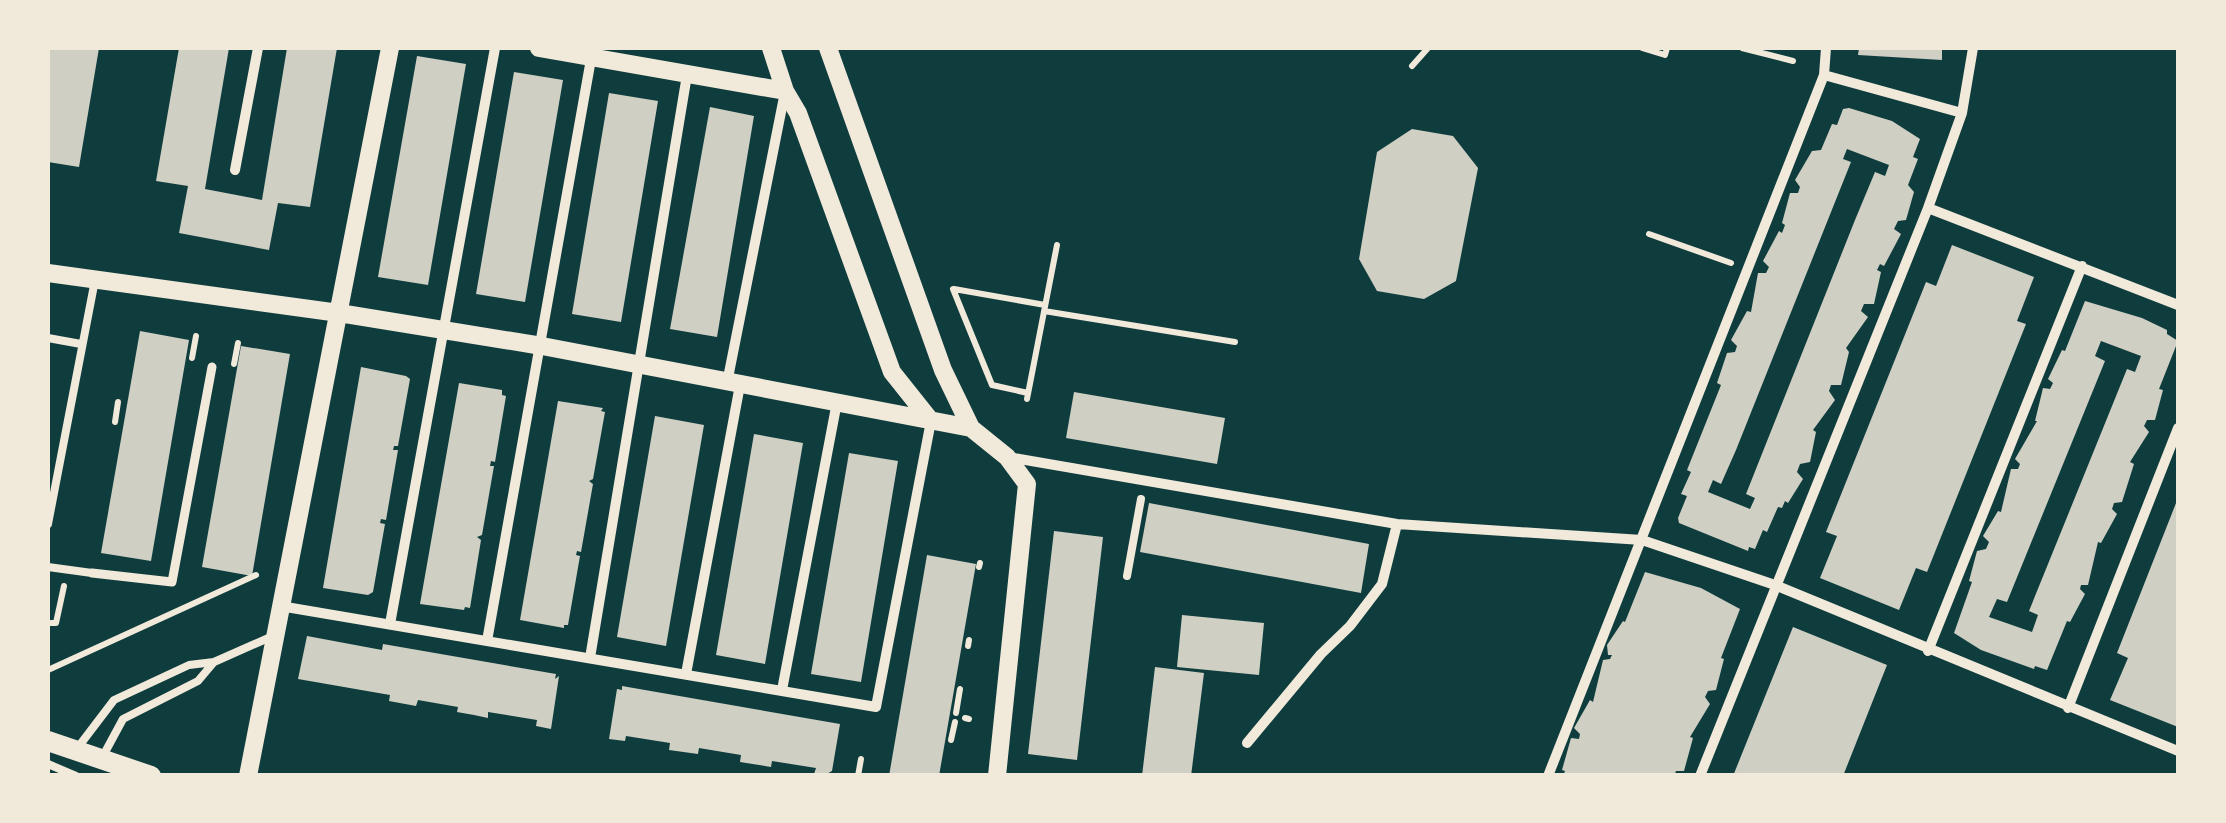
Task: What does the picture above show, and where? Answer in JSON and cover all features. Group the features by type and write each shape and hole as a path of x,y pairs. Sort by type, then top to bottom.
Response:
{"main road":[{"path":"48,741 151,776"}],"street":[{"path":"235,170 258,48"},
{"path":"248,776 390,48"},
{"path":"390,624 495,48"},
{"path":"539,48 592,53 785,92"},
{"path":"279,606 876,707 930,421 892,372 771,48"},
{"path":"828,48 942,370 971,428 1007,457 1027,484 998,776"},
{"path":"836,68 839,48"},
{"path":"1548,776 1824,75 1826,48"},
{"path":"1700,776 1928,208 1962,113 1973,48"},
{"path":"488,641 592,53"},
{"path":"590,658 686,75"},
{"path":"1824,75 1962,113"},
{"path":"686,674 785,92"},
{"path":"1928,208 2178,305"},
{"path":"1928,651 2082,266"},
{"path":"48,273 542,346 971,428"},
{"path":"92,573 172,582 212,367"},
{"path":"782,690 837,402"},
{"path":"2068,708 2178,428"},
{"path":"1007,457 1397,524 1642,540 1775,585 2178,752"},
{"path":"1247,743 1382,584 1397,524"}],"lane":[{"path":"48,524 95,280"},
{"path":"48,338 81,344"},
{"path":"1128,576 1140,498"},
{"path":"48,567 92,573"},
{"path":"76,750 114,700 189,664 214,662 273,636"},
{"path":"100,760 123,719 198,681 214,662"},
{"path":"48,764 76,776"}],"path":[{"path":"1412,66 1428,48"},
{"path":"1642,48 1664,55 1667,48"},
{"path":"1742,48 1793,61"},
{"path":"1648,234 1726,261"},
{"path":"1057,244 1045,308 1028,396 992,385 953,289 1045,308 1235,342"},
{"path":"191,364 196,336"},
{"path":"233,370 238,343"},
{"path":"115,422 118,402"},
{"path":"48,670 256,576"},
{"path":"48,623 56,623 63,591"},
{"path":"952,740 960,689"},
{"path":"858,776 862,759"}],"building":[{"path":"50,48 99,48 79,167 48,162"},
{"path":"179,48 229,48 205,189 262,200 287,48 337,48 310,207 278,203 269,250 179,233 188,186 156,181"},
{"path":"1859,48 1942,48 1942,60 1858,55"},
{"path":"417,56 466,64 428,285 378,277"},
{"path":"514,72 563,80 525,302 476,294"},
{"path":"609,93 658,101 621,322 572,314"},
{"path":"710,107 754,116 717,337 670,329"},
{"path":"1843,109 1892,121 1920,139 1913,157 1918,159 1908,185 1914,192 1906,220 1898,221 1894,229 1901,234 1884,266 1880,264 1877,270 1881,272 1874,304 1864,304 1861,311 1868,317 1846,348 1849,352 1841,385 1831,385 1829,391 1835,400 1813,430 1816,432 1810,462 1800,464 1797,472 1803,479 1788,503 1778,507 1755,549 1749,547 1748,551 1679,523 1687,496 1681,494 1721,385 1717,383 1727,353 1735,352 1737,346 1731,340 1747,311 1751,312 1758,273 1766,273 1769,267 1763,261 1779,231 1782,233 1790,193 1798,193 1800,187 1795,180 1812,151 1821,150","holes":["1847,149 1889,165 1885,176 1875,172 1855,220 1746,494 1755,498 1750,509 1708,492 1713,480 1721,484 1736,450 1851,162 1843,159"]},
{"path":"1412,129 1453,136 1478,168 1456,281 1424,299 1377,291 1359,259 1377,152"},
{"path":"1952,245 2034,277 2017,321 2026,324 1927,572 1916,568 1899,610 1820,578 1837,536 1826,532 1926,282 1936,286"},
{"path":"2085,301 2142,318 2167,330 2178,341 2159,389 2163,390 2155,420 2147,420 2144,426 2149,432 2130,462 2134,464 2122,502 2114,503 2112,509 2117,514 2101,543 2098,542 2088,585 2081,585 2085,594 2070,622 2067,621 2047,670 2035,666 2034,669 1981,650 1954,633 1972,582 1969,581 1977,551 1986,549 1989,542 1983,536 2001,512 2011,469 2018,469 2020,464 2015,459 2037,421 2043,388 2050,389 2053,383 2048,379 2062,350 2065,351","holes":["2101,341 2141,356 2135,372 2127,369 2029,611 2038,615 2032,632 1989,617 1997,599 2007,602 2105,361 2095,356"]},
{"path":"140,331 189,340 151,561 101,553"},
{"path":"241,346 290,354 252,576 202,567"},
{"path":"361,367 410,379 398,446 393,450 398,450 386,520 381,519 380,523 385,524 373,592 368,595 323,588"},
{"path":"459,383 502,390 506,396 495,462 491,461 490,466 494,466 482,535 477,537 481,540 470,608 464,610 420,604"},
{"path":"1074,392 1225,418 1217,464 1066,438"},
{"path":"558,401 603,408 601,411 605,412 593,479 589,481 593,484 581,552 576,555 580,556 568,625 564,628 520,620"},
{"path":"655,416 704,425 666,646 617,637"},
{"path":"754,434 803,443 765,664 716,655"},
{"path":"849,453 898,461 861,682 811,674"},
{"path":"2178,498 2178,727 2110,700 2128,658 2117,653"},
{"path":"1149,503 1369,544 1361,593 1140,552"},
{"path":"1054,531 1103,537 1077,760 1028,754"},
{"path":"927,555 976,564 939,776 889,776"},
{"path":"1645,572 1701,588 1740,609 1721,658 1724,659 1716,690 1708,691 1705,697 1710,704 1690,737 1693,738 1684,771 1676,771 1674,776 1563,776 1571,738 1579,739 1574,728 1590,700 1593,702 1603,660 1612,655 1608,655 1607,645 1625,622"},
{"path":"1182,615 1264,623 1259,675 1177,667"},
{"path":"1793,627 1887,665 1843,776 1733,776"},
{"path":"307,636 382,650 383,644 556,674 555,679 559,676 551,729 536,726 537,720 488,712 488,718 457,712 458,707 418,700 416,706 389,701 390,695 298,679"},
{"path":"1155,667 1204,673 1191,776 1142,776"},
{"path":"622,686 840,724 832,771 823,776 814,774 816,768 772,761 771,767 740,762 741,755 699,748 698,754 669,750 670,743 626,736 625,741 609,739 617,689 622,690"}]}
